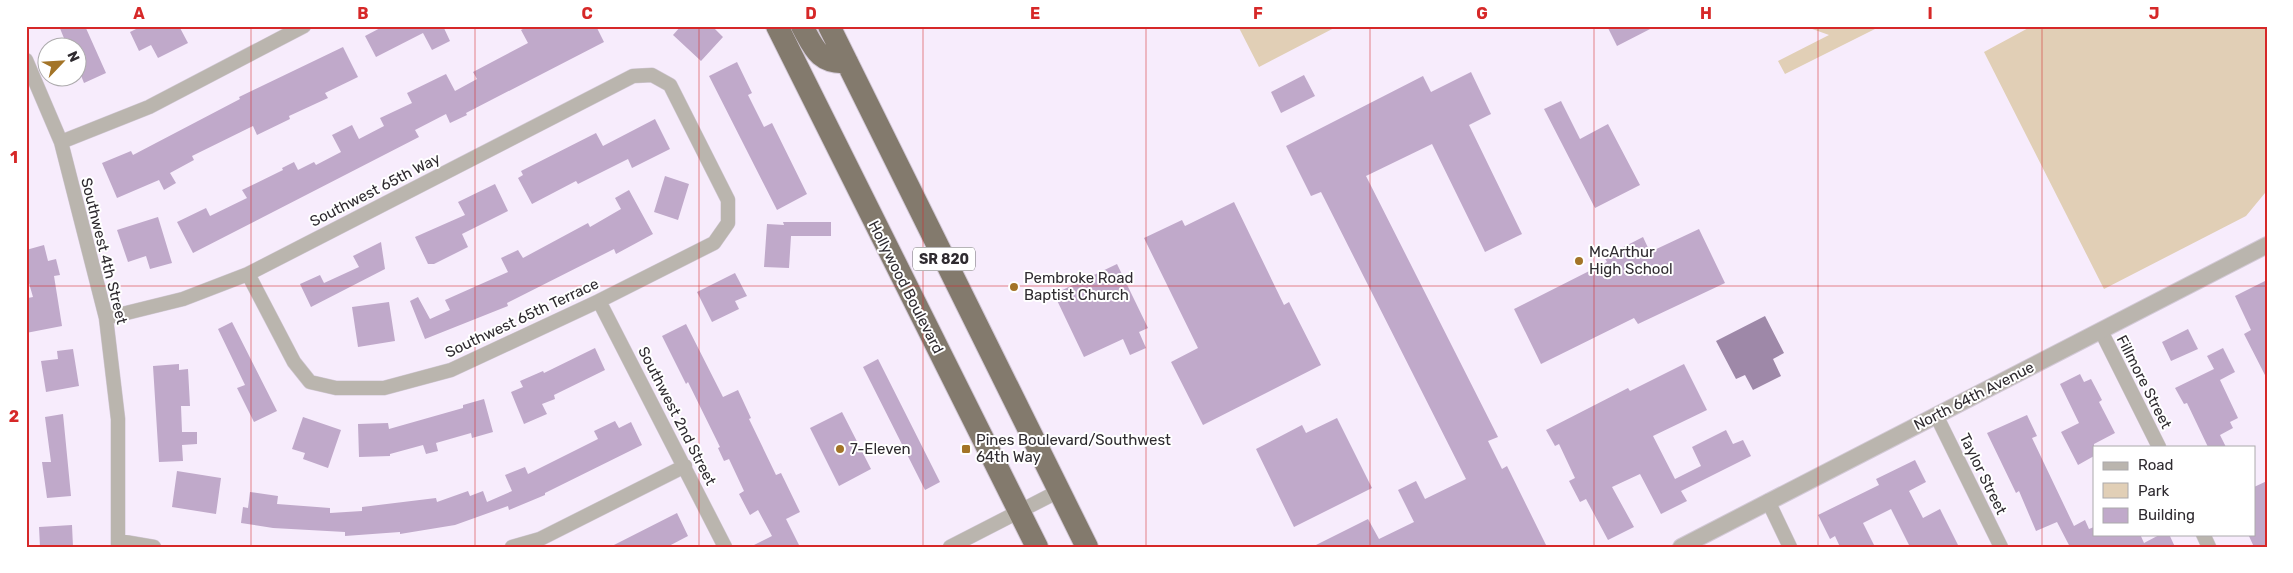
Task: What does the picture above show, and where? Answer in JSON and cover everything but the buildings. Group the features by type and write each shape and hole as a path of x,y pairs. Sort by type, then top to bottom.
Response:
{"highway":[{"name":"Hollywood Boulevard","path":"777,26 1036,547"},
{"path":"802,26 820,57 836,62 847,62"},
{"name":"SR 820","path":"829,26 1087,547"}],"street":[{"path":"61,142 149,107 304,26"},
{"name":"Southwest 4th Street","path":"26,60 61,142 106,318 118,419 118,544"},
{"name":"Southwest 65th Terrace","path":"248,274 294,362 310,382 336,388 384,388 451,370 599,302 714,243 728,223 728,200 670,85 652,75"},
{"name":"Southwest 65th Way","path":"106,318 183,299 248,274 633,76 652,75"},
{"name":"North 64th Avenue","path":"1681,547 2267,245"},
{"name":"Southwest 2nd Street","path":"599,302 725,547"},
{"name":"Fillmore Street","path":"2101,331 2158,446"},
{"name":"Taylor Street","path":"1936,415 2001,547"},
{"path":"512,547 540,539 685,466"},
{"path":"950,547 1059,491"},
{"path":"1768,501 1790,547"},
{"path":"118,544 154,547"}],"green space":[{"path":"1238,26 1338,26 1259,67"},
{"path":"1804,26 1881,26 1785,74 1778,61 1829,35"},
{"path":"2032,26 2267,26 2265,193 2246,216 2104,289 1984,52"}],"shaded area":[{"path":"1765,316 1784,353 1773,359 1781,376 1753,390 1745,375 1736,379 1716,341"}],"place":[{"name":"McArthur High School","path":"1579,261"},
{"name":"Pembroke Road Baptist Church","path":"1014,287"},
{"name":"7-Eleven","path":"840,449"},
{"name":"Pines Boulevard/Southwest 64th Way","path":"966,449"}]}
